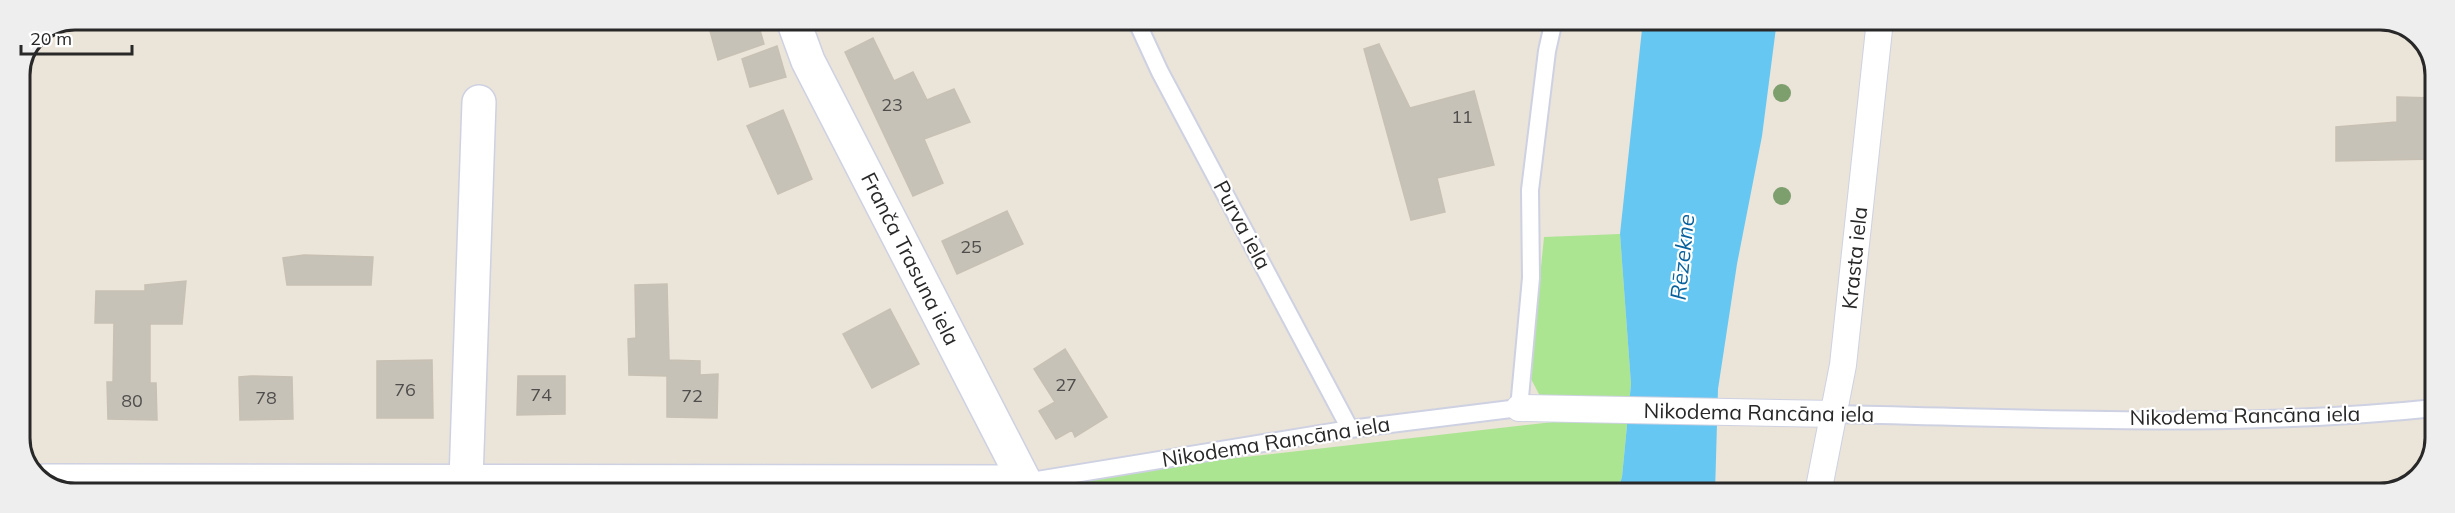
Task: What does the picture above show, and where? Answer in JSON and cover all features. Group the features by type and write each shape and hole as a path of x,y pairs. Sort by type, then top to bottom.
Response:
{"street":[{"name":"Franča Trasuna iela","path":"797,30 808,61 1029,483"},
{"name":"Krasta iela","path":"1820,483 1843,365 1879,30"},
{"path":"466,480 479,102"},
{"name":"Nikodema Rancāna iela","path":"1519,408 1835,414"},
{"name":"Nikodema Rancāna iela","path":"415,483 466,480 509,483"},
{"name":"Nikodema Rancāna iela","path":"64,481 128,483"}],"lane":[{"name":"Purva iela","path":"1141,30 1160,72 1350,429"},
{"path":"1519,408 1531,278 1530,190 1547,51 1552,30"},
{"name":"Nikodema Rancāna iela","path":"1053,483 1350,429 1519,408"},
{"name":"Nikodema Rancāna iela","path":"1835,414 2264,419 2425,409"}],"green space":[{"path":"1620,234 1631,384 1620,483 1025,482 1571,420 1541,398 1530,377 1544,237"}],"water":[{"name":"Rēzekne","path":"1642,30 1776,30 1762,136 1737,264 1718,389 1715,483 1620,483 1631,384 1620,234"}],"building":[{"path":"710,30 760,30 764,44 718,60"},
{"path":"873,38 894,81 913,72 927,100 954,89 970,122 924,139 943,183 913,196 845,52"},
{"path":"1379,44 1410,108 1474,91 1494,165 1437,178 1445,212 1411,220 1364,49"},
{"path":"777,46 786,77 750,87 742,59"},
{"path":"2397,97 2425,98 2425,159 2336,161 2336,127 2397,122"},
{"path":"783,110 812,179 778,194 747,126"},
{"path":"1007,211 1023,244 957,274 942,241"},
{"path":"304,255 373,257 371,285 287,285 283,258"},
{"path":"186,281 182,324 150,324 150,383 156,383 157,420 108,419 107,382 113,382 114,323 95,323 96,291 145,291 145,285"},
{"path":"667,284 669,360 700,361 700,375 718,374 717,418 667,417 667,376 629,375 628,339 636,338 635,285"},
{"path":"890,309 919,364 872,388 843,334"},
{"path":"1065,349 1107,417 1075,437 1072,430 1056,439 1039,411 1055,402 1034,369"},
{"path":"432,360 433,418 377,418 377,361"},
{"path":"518,376 565,376 565,414 517,415"},
{"path":"239,377 292,377 293,419 240,420"}]}
